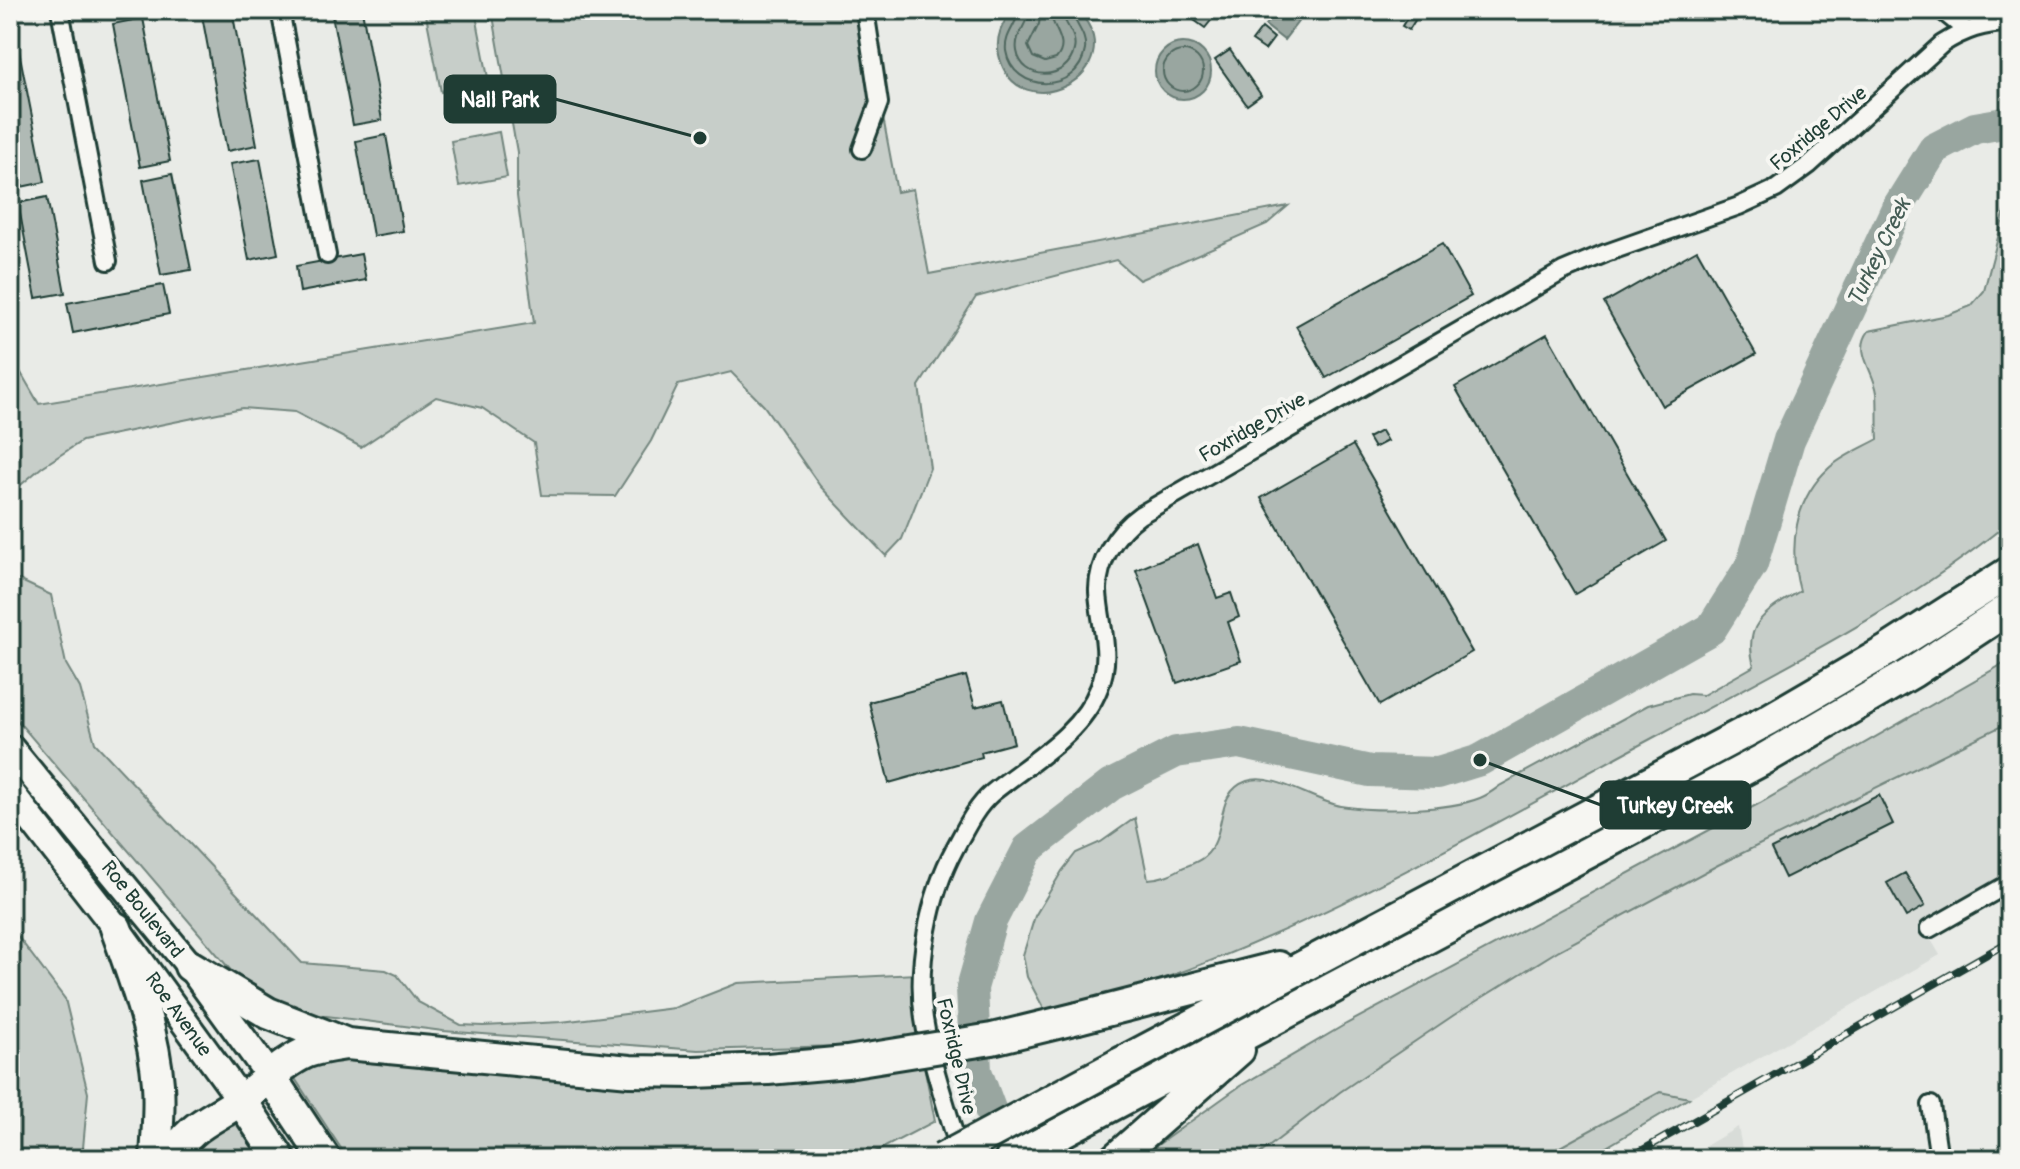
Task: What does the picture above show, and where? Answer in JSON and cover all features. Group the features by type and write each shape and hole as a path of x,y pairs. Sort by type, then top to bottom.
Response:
{"highway":[{"path":"942,1159 1768,720 1888,650 2010,572"},
{"path":"1011,1159 1751,766 1913,672 2010,608"},
{"path":"1913,672 2010,630"},
{"path":"116,928 145,1012 154,1052 158,1086 156,1159"},
{"path":"190,966 268,1013 347,1044 630,1071 724,1071 847,1062 992,1039 1322,956"},
{"path":"1126,1149 1280,1015"},
{"path":"171,1159 187,1135 202,1122 241,1100 270,1076 304,1054 347,1044"},
{"path":"270,1076 325,1159"},
{"path":"241,1100 280,1159"}],"main road":[{"name":"Roe Boulevard","path":"10,748 190,966 270,1076"},
{"name":"Roe Boulevard","path":"10,792 116,928"},
{"name":"Roe Avenue","path":"116,928 241,1100"}],"street":[{"path":"60,10 108,261"},
{"path":"280,10 327,255"},
{"path":"862,149 879,103 865,10"},
{"path":"1941,10 1966,30"},
{"name":"Foxridge Drive","path":"961,1159 922,1006 922,976 936,890 948,861 981,803 1071,730 1092,704 1101,684 1107,657 1099,582 1117,536 1140,515 1563,271 1750,202 1783,185 1876,106 1934,50 1966,30 1986,24 2010,23"},
{"path":"1929,929 2010,883"},
{"path":"1931,1105 1939,1159"}],"shaded area":[{"path":"425,10 475,10 489,83 441,92"},
{"path":"492,10 863,10 897,192 913,189 929,274 1288,206 1267,224 1139,280 1116,260 976,297 919,386 930,468 902,539 886,556 820,486 764,406 731,372 678,385 651,441 615,496 542,495 534,443 482,408 436,397 361,447 295,412 242,408 82,441 42,467 10,494 10,354 39,404 534,323 517,196 517,152"},
{"path":"499,132 507,177 459,186 451,141"},
{"path":"2010,191 2010,521 1929,581 1841,636 1353,898 1227,955 1148,984 1045,1011 1027,977 1023,955 1035,916 1076,853 1101,842 1135,818 1148,879 1158,878 1204,857 1212,848 1229,795 1247,781 1269,780 1330,803 1356,808 1392,810 1449,806 1486,795 1648,705 1689,694 1703,695 1754,666 1751,639 1760,620 1800,591 1795,542 1801,510 1808,495 1834,464 1878,439 1877,393 1863,346 1869,331 1948,315 1971,306 1984,291"},
{"path":"19,580 51,595 66,664 80,688 95,743 302,963 386,970 397,975 418,1002 461,1025 483,1026 561,1022 674,1008 738,983 916,974 919,1039 873,1045 698,1050 443,1031 311,1014 282,1004 233,973 10,712 10,582"},
{"path":"2010,660 2010,722 1718,865 1559,950 1454,1015 1340,1092 1253,1159 1138,1159 1240,1086 1346,1024 1760,803"},
{"path":"2010,722 2010,873 1921,923 1940,955 1689,1098 1660,1092 1538,1159 1253,1159 1340,1092 1454,1015 1559,950 1718,865"},
{"path":"10,926 65,999 88,1093 82,1159 10,1159"},
{"path":"339,1058 618,1086 675,1085 924,1065 935,1121 862,1159 348,1159 294,1077 318,1064"},
{"path":"1660,1092 1689,1098 1586,1159 1538,1159"},
{"path":"237,1124 260,1159 188,1159 205,1137"},
{"path":"1738,1127 1744,1159 1683,1159"}],"water":[{"path":"1014,10 1077,10 1092,33 1093,54 1084,72 1067,85 1047,91 1027,90 1010,78 999,55 998,42 1006,19"},
{"path":"1277,10 1307,10 1284,40 1265,25"},
{"path":"1183,43 1203,51 1211,71 1203,91 1183,99 1163,91 1155,71 1163,51"}],"building":[{"path":"201,10 232,10 257,145 227,151"},
{"path":"331,10 362,10 382,120 353,125"},
{"path":"1201,10 1213,18 1205,28 1194,20"},
{"path":"1410,13 1417,17 1409,30 1402,26"},
{"path":"143,18 170,161 140,167 113,24"},
{"path":"1262,28 1274,38 1265,50 1252,41"},
{"path":"17,41 45,182 16,188 10,159 10,42"},
{"path":"1230,50 1261,95 1247,105 1215,60"},
{"path":"386,135 403,231 373,236 356,141"},
{"path":"260,159 278,254 249,260 230,164"},
{"path":"172,174 191,270 161,275 143,180"},
{"path":"47,197 65,293 36,298 18,203"},
{"path":"1442,244 1471,296 1326,378 1296,326"},
{"path":"1697,250 1756,354 1662,406 1604,303"},
{"path":"361,254 366,280 300,292 296,266"},
{"path":"163,285 169,314 73,333 67,303"},
{"path":"1547,334 1666,541 1575,594 1455,387"},
{"path":"1381,431 1387,441 1374,448 1368,438"},
{"path":"1353,445 1472,652 1380,705 1261,498"},
{"path":"1198,544 1217,598 1231,593 1239,617 1228,622 1241,661 1177,683 1136,570"},
{"path":"966,676 975,707 1003,700 1014,743 981,752 982,757 889,783 869,702"},
{"path":"1879,795 1893,824 1785,878 1771,849"},
{"path":"1905,873 1925,906 1906,917 1887,883"}],"waterway":[{"name":"Turkey Creek","path":"1007,1155 976,1071 972,988 991,921 1028,849 1111,785 1176,752 1239,743 1370,771 1438,773 1480,760 1711,629 1752,564 1789,440 1896,210 1934,149 1975,128 2010,122"}],"railway":[{"path":"1627,1159 2010,941"}],"place":[{"name":"Nall Park","path":"700,138"},
{"name":"Turkey Creek","path":"1480,760"}]}
